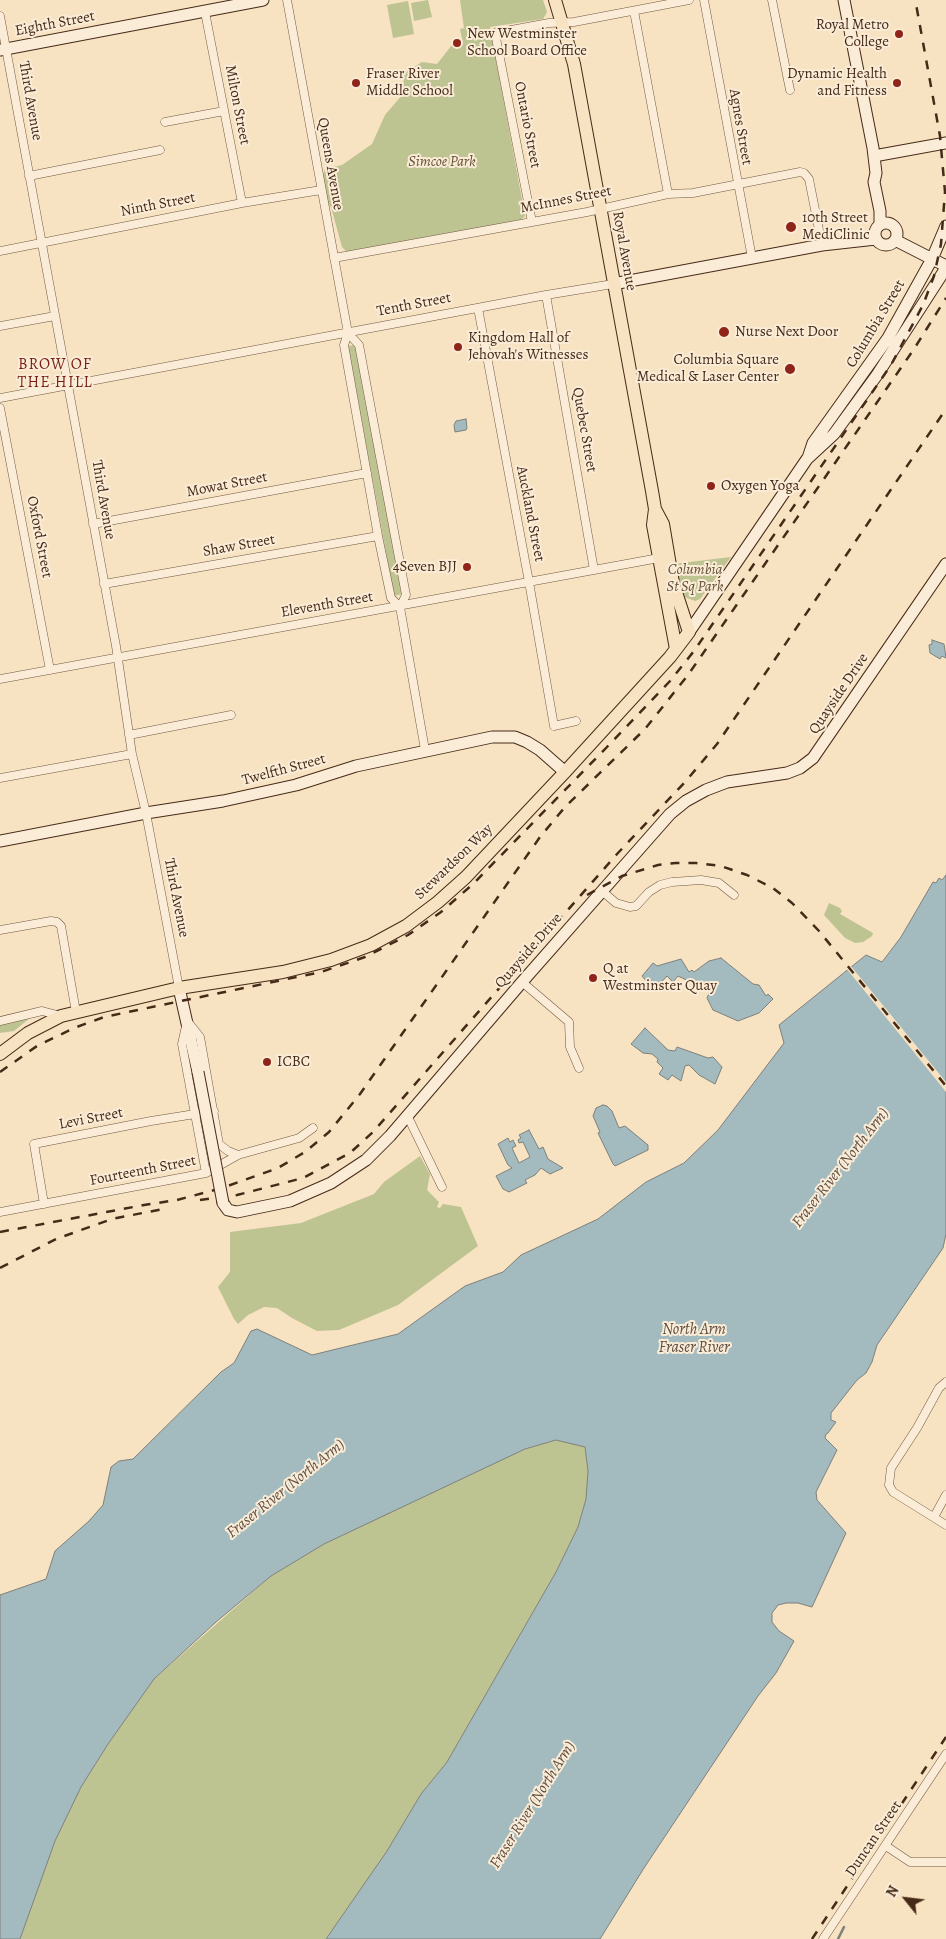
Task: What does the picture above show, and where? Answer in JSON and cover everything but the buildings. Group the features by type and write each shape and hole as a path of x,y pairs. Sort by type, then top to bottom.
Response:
{"main road":[{"name":"Royal Avenue","path":"555,0 574,64 655,509 663,524 673,583 690,632"},
{"name":"Royal Avenue","path":"655,509 653,525 676,649"},
{"name":"Stewardson Way","path":"0,1054 28,1033 61,1016 179,988 283,972 331,960 371,945 406,926 438,902 466,876 566,772 690,632"}],"street":[{"name":"Eighth Street","path":"3,49 263,0"},
{"name":"Queens Avenue","path":"287,0 348,333 344,345 378,536 391,598 400,607 425,750"},
{"path":"562,23 634,12 689,0"},
{"name":"Agnes Street","path":"704,0 752,258"},
{"path":"772,0 790,90"},
{"path":"844,0 876,174 881,180 879,230 895,228 895,240 946,267"},
{"name":"Milton Street","path":"205,12 242,203"},
{"path":"634,12 668,194"},
{"name":"Third Avenue","path":"0,16 3,49 29,176 118,658 132,754 146,813 179,988"},
{"name":"Ontario Street","path":"532,222 495,33 549,23 562,23"},
{"path":"165,122 224,111"},
{"path":"874,156 946,143"},
{"path":"29,176 160,150"},
{"name":"McInnes Street","path":"334,258 532,222 668,194 693,193 737,185 796,172 804,173 809,179 822,245"},
{"name":"Ninth Street","path":"0,251 242,203 321,190"},
{"name":"Columbia Street","path":"807,459 813,443 881,350 932,259 946,226"},
{"name":"Tenth Street","path":"0,398 546,295 834,244 879,230 879,243 886,245 895,240"},
{"name":"Columbia Street","path":"690,632 807,459 834,434 891,355 946,267"},
{"name":"Quebec Street","path":"546,295 594,570"},
{"name":"Auckland Street","path":"478,308 554,726 576,722"},
{"path":"0,326 55,316"},
{"name":"Queens Avenue","path":"348,333 359,345 406,595 400,607"},
{"name":"Oxford Street","path":"0,408 50,670"},
{"name":"Mowat Street","path":"93,524 367,473"},
{"name":"Shaw Street","path":"104,584 378,536"},
{"name":"Eleventh Street","path":"0,679 659,558"},
{"name":"Quayside Drive","path":"179,988 192,1042 223,1203 226,1208 237,1212 271,1206 305,1195 331,1182 366,1160 390,1136 670,814 686,801 706,790 727,782 787,773 800,768 813,758 942,577 946,564"},
{"path":"129,735 232,715"},
{"name":"Twelfth Street","path":"0,841 146,813 232,799 296,784 356,766 492,737 515,737 534,746 566,772"},
{"path":"0,778 132,754"},
{"path":"602,891 616,903 630,907 636,906 649,892 660,885 672,882 700,880 719,883 734,895"},
{"path":"0,930 51,921 57,922 61,926 76,1012"},
{"path":"522,982 569,1022 570,1047 580,1068"},
{"path":"0,1021 42,1011 61,1016"},
{"path":"187,1021 200,1037 220,1144 228,1151 238,1155"},
{"path":"187,1021 182,1042 206,1173"},
{"name":"Levi Street","path":"44,1204 34,1144 151,1121 214,1111"},
{"path":"407,1115 442,1187"},
{"name":"Fourteenth Street","path":"0,1212 206,1173 238,1155 299,1138 313,1128"},
{"path":"946,1382 939,1388 918,1428 891,1468 889,1485 893,1492 946,1525"},
{"path":"934,1517 946,1495"},
{"name":"Duncan Street","path":"823,1939 946,1754"},
{"path":"886,1846 910,1862 946,1862"}],"green space":[{"path":"428,0 432,17 414,21 411,3"},
{"name":"Simcoe Park","path":"460,0 543,0 547,12 543,19 490,27 525,216 521,220 353,252 346,251 342,247 331,207 328,204 322,178 325,169 342,165 372,144 385,115 403,94 404,73 422,62 437,64 452,45 463,44 460,29 464,28"},
{"path":"408,1 414,34 393,38 387,5"},
{"path":"355,345 402,594 394,596 348,346"},
{"name":"Columbia St Sq Park","path":"731,557 700,599 695,601 685,597 673,564"},
{"path":"829,903 840,908 842,911 840,914 873,933 872,936 863,942 855,943 845,938 824,915"},
{"path":"30,1018 14,1031 0,1033 0,1024"},
{"path":"420,1156 430,1174 427,1190 439,1202 437,1207 440,1208 443,1204 461,1207 478,1246 398,1305 339,1330 317,1331 277,1308 264,1307 248,1315 238,1324 218,1287 230,1272 230,1232 301,1223 374,1194 384,1182"},
{"path":"556,1440 585,1447 588,1471 586,1499 578,1527 556,1572 447,1762 421,1794 387,1851 326,1939 20,1939 55,1841 81,1787 108,1744 154,1679 271,1576 324,1544 525,1449"}],"water":[{"path":"466,419 466,430 455,432 454,425 456,421"},
{"path":"932,640 944,644 946,658 942,656 940,659 930,653 929,645 932,644"},
{"name":"North Arm Fraser River","path":"946,875 946,1234 943,1248 877,1345 872,1362 866,1373 857,1380 831,1413 831,1420 836,1422 825,1438 837,1450 816,1492 817,1500 846,1533 812,1607 798,1603 786,1603 778,1605 772,1613 772,1622 779,1631 794,1641 776,1673 758,1696 644,1868 600,1939 326,1939 387,1851 421,1794 447,1762 556,1572 578,1527 586,1499 588,1471 585,1447 556,1440 525,1449 324,1544 271,1576 216,1622 154,1679 108,1744 81,1787 55,1841 20,1939 0,1939 0,1595 46,1579 55,1551 89,1521 103,1505 111,1467 119,1461 133,1459 221,1372 234,1363 251,1331 257,1329 312,1355 398,1334 465,1286 503,1272 521,1255 598,1219 646,1182 684,1163 718,1130 784,1043 779,1025 866,955 882,962 901,937 933,882 936,883 939,878 942,880"},
{"path":"721,958 753,984 759,985 766,996 768,994 773,999 759,1013 738,1021 713,1010 707,998 710,991 678,976 673,982 667,976 654,990 642,976 653,963 657,966 681,959 689,972 692,970 694,972 709,961"},
{"path":"645,1028 668,1050 675,1051 677,1047 708,1058 713,1057 722,1067 715,1084 699,1075 689,1065 685,1066 681,1081 672,1075 668,1080 659,1074 663,1068 657,1062 658,1059 652,1054 643,1053 631,1044"},
{"path":"603,1105 612,1111 619,1128 625,1126 648,1145 648,1150 615,1166 613,1164 598,1133 600,1132 593,1116 596,1108"},
{"path":"529,1130 539,1149 543,1147 548,1159 563,1168 550,1174 541,1168 535,1175 525,1180 527,1183 509,1192 503,1189 496,1176 512,1168 508,1165 498,1144 508,1138 510,1142 513,1140 516,1146 512,1148 519,1163 530,1157 523,1142 519,1143 518,1140 521,1138 519,1135"}],"pier":[{"path":"850,965 946,1082 946,1092 846,968"}],"waterway":[{"path":"838,1939 844,1927"}],"railway":[{"path":"0,1072 37,1046 74,1028 104,1017 321,972 365,957 408,935 441,912 473,884 670,681 694,651 891,365 923,305 934,276 941,244 945,192 940,136 916,4"},
{"path":"0,1232 177,1200 222,1188 278,1168 305,1152 329,1132 360,1094 540,837 565,807 645,729 688,675 914,349 946,298"},
{"path":"200,1200 237,1195 303,1178 350,1153 373,1132 617,854 686,781 717,744 946,409"},
{"path":"587,895 622,876 658,865 676,863 721,866 747,875 773,888 792,903 819,931 946,1086"},
{"path":"0,1268 56,1239 112,1219 163,1209"},
{"path":"812,1939 946,1737"}],"place":[{"name":"Royal Metro College","path":"899,34"},
{"name":"New Westminster School Board Office","path":"457,43"},
{"name":"Fraser River Middle School","path":"356,83"},
{"name":"Dynamic Health and Fitness","path":"897,83"},
{"name":"10th Street MediClinic","path":"791,227"},
{"name":"Nurse Next Door","path":"724,332"},
{"name":"Kingdom Hall of Jehovah's Witnesses","path":"458,347"},
{"name":"Columbia Square Medical & Laser Center","path":"790,369"},
{"name":"Oxygen Yoga","path":"711,486"},
{"name":"4Seven BJJ","path":"467,567"},
{"name":"Q at Westminster Quay","path":"593,978"},
{"name":"ICBC","path":"267,1062"}],"district":[{"name":"BROW OF THE HILL","path":"55,374"}],"water label":[{"name":"Fraser River (North Arm)","path":"841,1168"},
{"name":"Fraser River (North Arm)","path":"286,1489"},
{"name":"Fraser River (North Arm)","path":"533,1805"}]}
